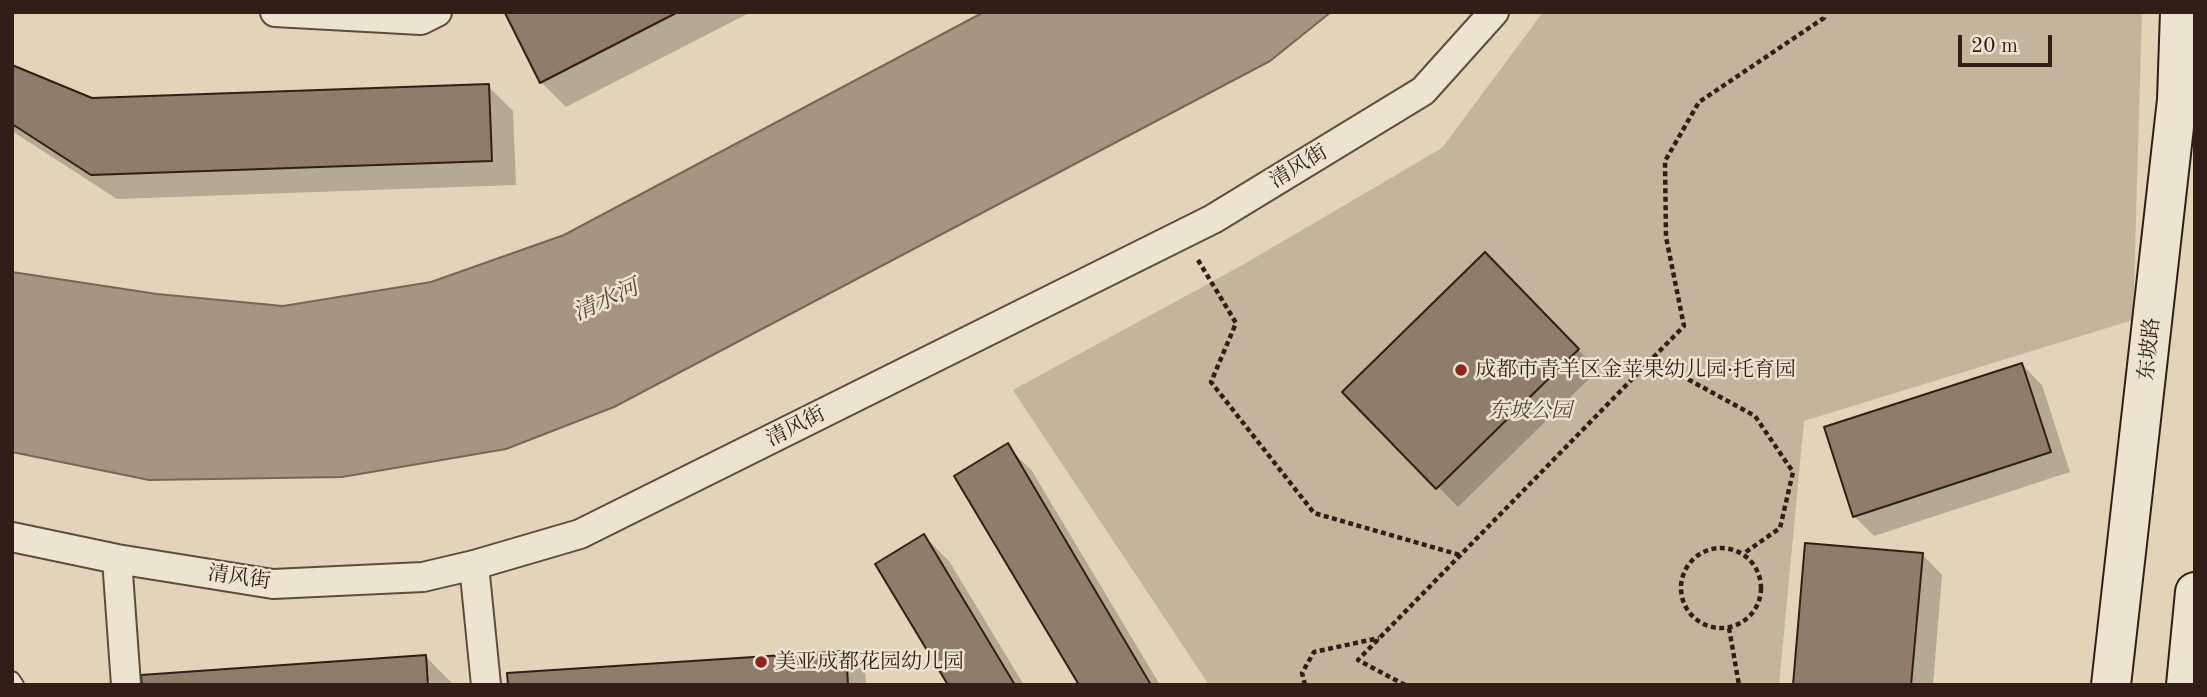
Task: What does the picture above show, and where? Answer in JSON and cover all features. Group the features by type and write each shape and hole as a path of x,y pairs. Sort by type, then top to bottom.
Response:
{"main road":[{"name":"东坡路","path":"2111,685 2177,100 2180,12"},
{"path":"2186,685 2195,592"}],"street":[{"path":"275,12 421,20 437,12"},
{"name":"清风街","path":"12,537 117,559 273,584 423,577 580,534 1213,219 1423,91 1494,12"},
{"path":"117,559 126,685"},
{"path":"474,565 486,685"}],"lane":[{"path":"12,680 16,685"}],"path":[{"path":"1405,685 1358,660 1684,326 1667,237 1665,162 1699,102 1824,19 1824,12"},
{"path":"1182,234 1236,323 1210,382 1314,513 1460,555"},
{"path":"1651,359 1755,416 1793,472 1780,528 1743,554"},
{"path":"1717,547 1731,548 1743,554 1760,576 1762,590 1759,603 1751,615 1729,628 1703,625 1685,607 1681,581 1685,569 1693,558 1717,547"},
{"path":"1729,628 1739,685"},
{"path":"1305,685 1302,673 1314,652 1380,638"}],"green space":[{"name":"东坡公园","path":"1543,12 2142,12 2133,320 1804,421 1779,685 1209,685 1013,390 1239,267 1442,148"}],"water":[{"name":"清水河","path":"984,12 1331,12 1270,61 614,407 506,449 342,477 149,480 12,452 12,272 157,294 283,306 431,282 564,235"}],"building":[{"path":"678,12 540,83 505,13"},
{"path":"12,65 92,98 489,84 492,161 91,175 12,124"},
{"name":"成都市青羊区金苹果幼儿园·托育园","path":"1485,252 1579,349 1436,489 1342,392"},
{"path":"2022,363 2051,452 1853,517 1824,427"},
{"path":"1008,443 1151,685 1079,685 954,476"},
{"path":"924,534 1015,685 948,685 875,564"},
{"path":"1805,543 1923,553 1911,685 1793,685"},
{"name":"美亚成都花园幼儿园","path":"846,651 848,685 508,685 507,673"},
{"path":"426,655 428,685 142,685 141,675"}],"place":[{"name":"成都市青羊区金苹果幼儿园·托育园","path":"1461,370"},
{"name":"美亚成都花园幼儿园","path":"761,662"}]}
